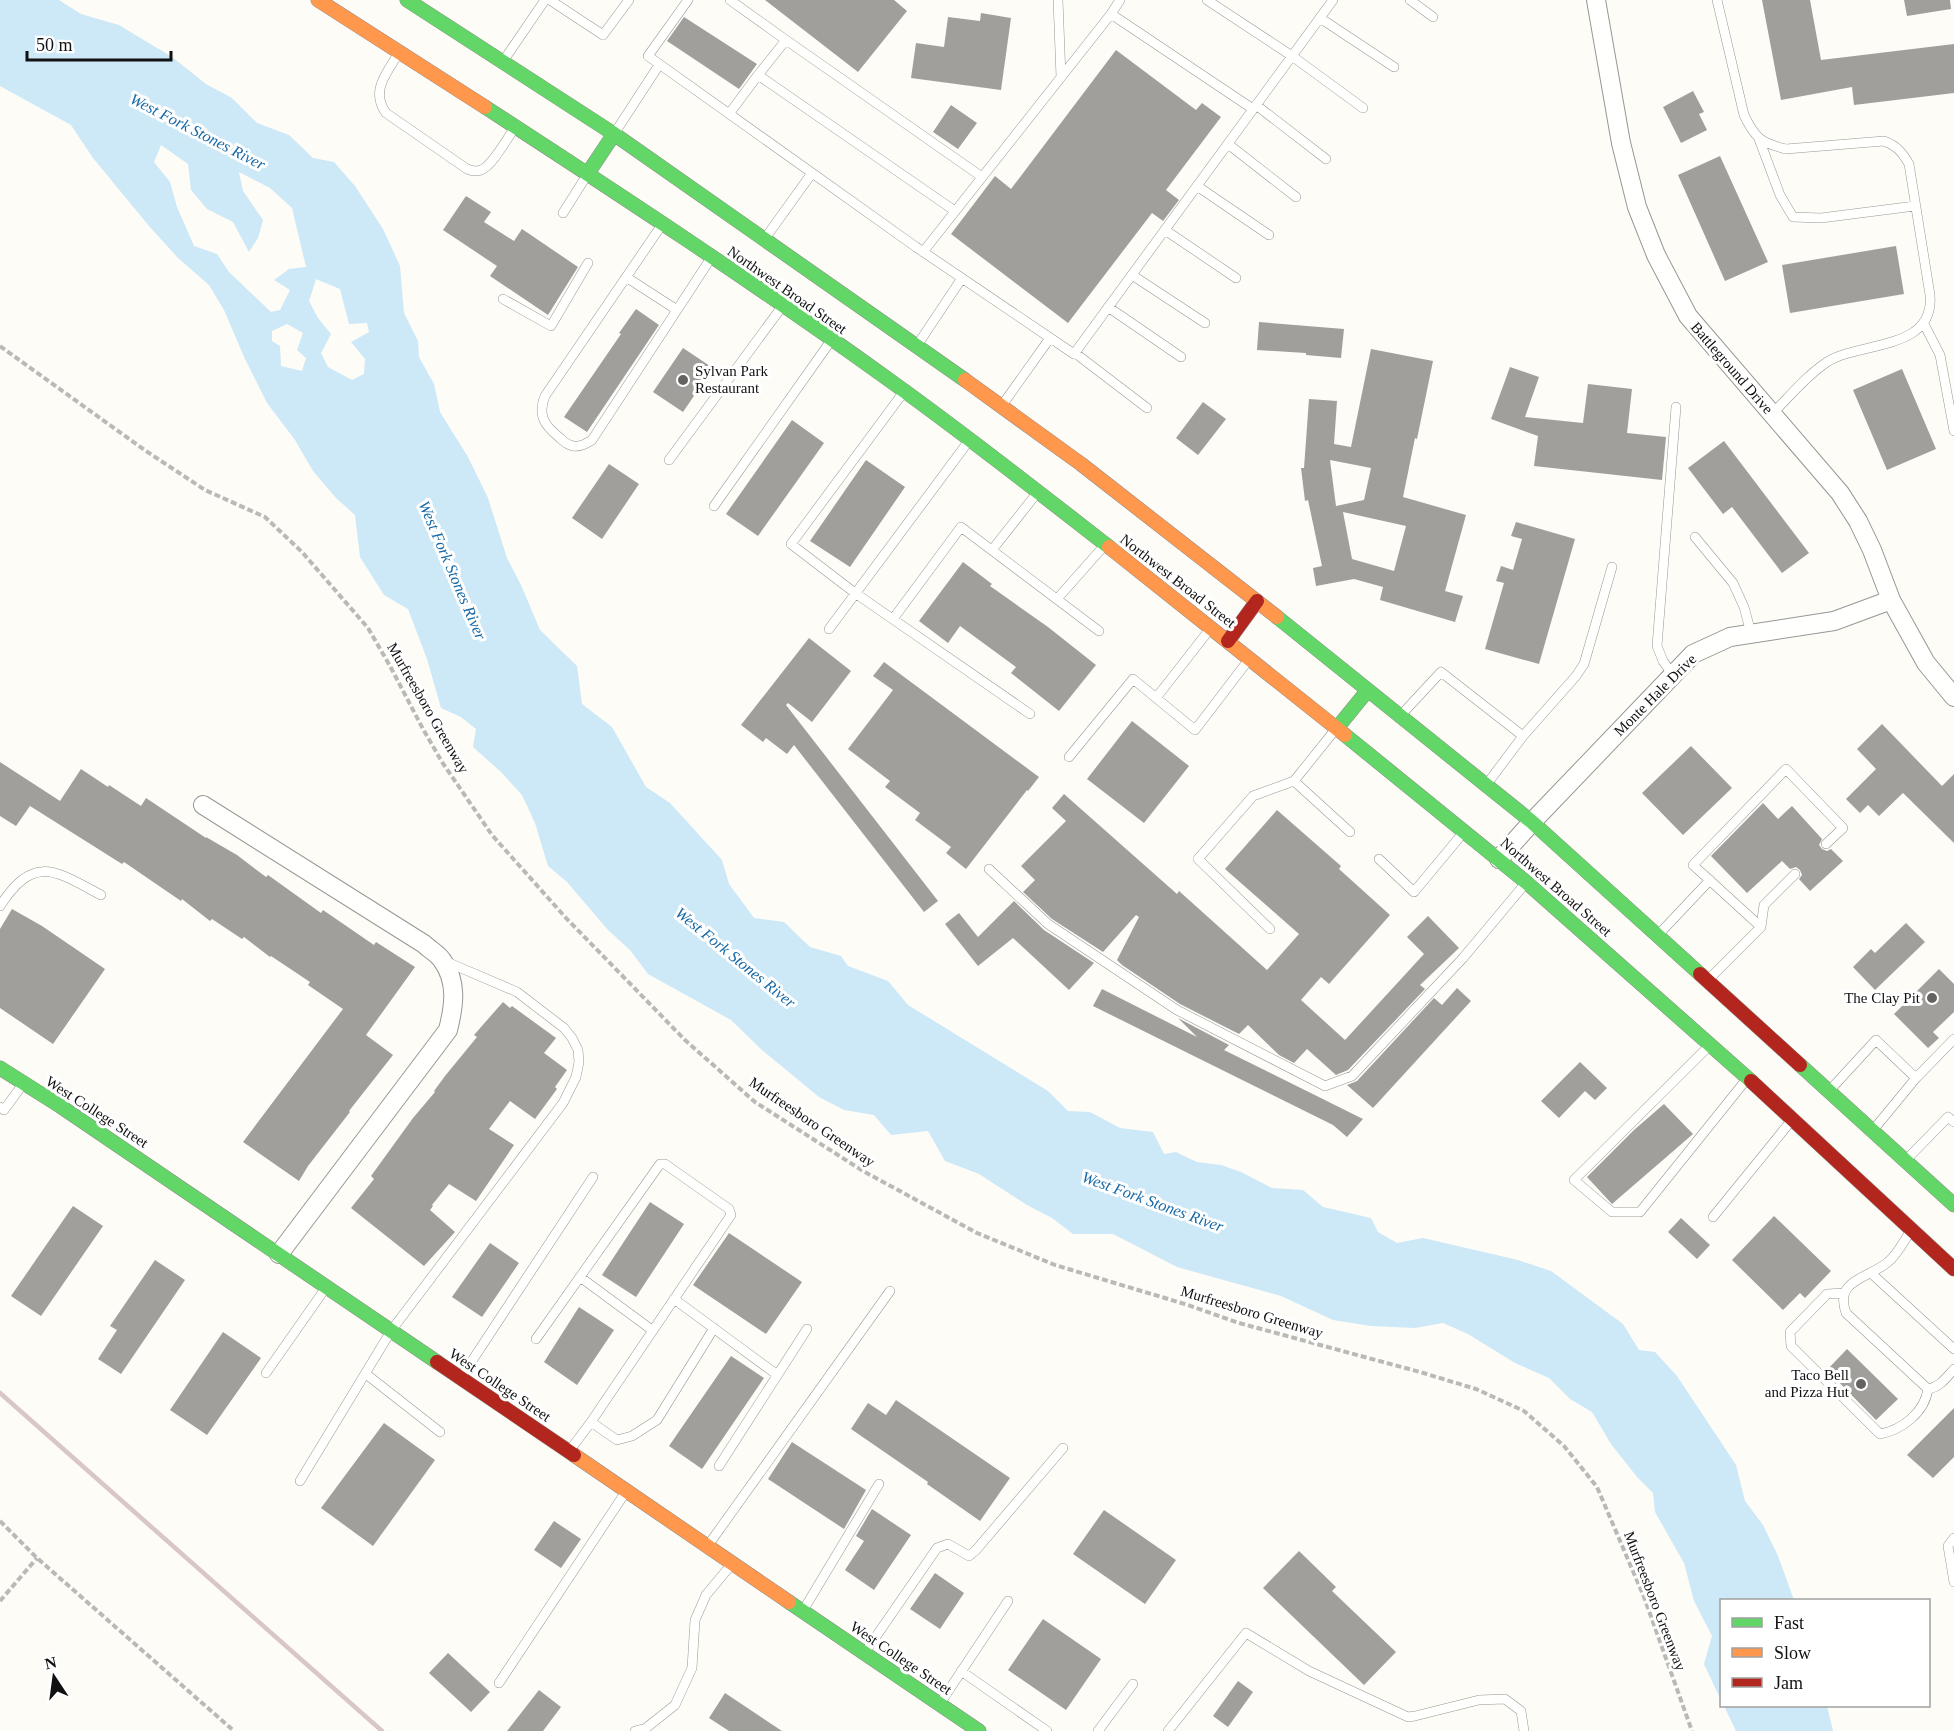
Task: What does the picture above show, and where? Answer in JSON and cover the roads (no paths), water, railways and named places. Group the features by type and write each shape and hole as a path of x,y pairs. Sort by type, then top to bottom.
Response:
{"main road":[{"name":"Northwest Broad Street","path":"318,0 588,173 832,340 895,377 905,392 1212,628 1527,882 1748,1078 1792,1120 1845,1160 1912,1230 1954,1269"},
{"name":"Northwest Broad Street","path":"414,2 615,134 765,239 913,350 1001,407 1081,464 1257,601 1532,822 1828,1091 1868,1135 1905,1161 1954,1205"},
{"path":"588,173 615,134"},
{"path":"1228,641 1257,601"},
{"path":"1337,728 1368,690"},
{"name":"West College Street","path":"0,1068 279,1254 979,1731"}],"street":[{"name":"Battleground Drive","path":"1596,0 1621,143 1637,207 1656,255 1688,316 1840,493 1858,521 1892,600 1926,663 1954,697"},
{"name":"Monte Hale Drive","path":"1499,859 1693,654 1730,637 1833,621 1892,600"},
{"path":"203,805 424,944 442,960 452,981 455,1004 448,1030 279,1254"}],"lane":[{"path":"503,62 544,0"},
{"path":"550,0 603,35 629,0"},
{"path":"688,0 648,56 922,252 1075,353 1147,408"},
{"path":"730,0 982,177"},
{"path":"922,252 1120,0"},
{"path":"1208,0 1292,56 1363,108"},
{"path":"1075,353 1333,0"},
{"path":"1410,0 1433,17"},
{"path":"1717,0 1744,115 1759,140 1780,195 1792,217 1821,218 1916,206"},
{"path":"1060,2 1061,77"},
{"path":"1111,14 1254,107 1326,159"},
{"path":"1320,18 1394,67"},
{"path":"729,114 786,40"},
{"path":"399,52 378,92 382,107 386,113 467,169 475,172 483,170 516,127"},
{"path":"615,134 659,65"},
{"path":"758,75 955,212"},
{"path":"1759,140 1770,146 1786,149 1884,141 1895,145 1903,152 1909,164 1931,307 1924,324 1912,335 1842,355 1827,362 1772,414"},
{"path":"1228,144 1296,197"},
{"path":"563,213 588,173"},
{"path":"765,239 812,173"},
{"path":"1197,186 1269,235"},
{"path":"662,224 542,403 544,420 548,428 568,444 583,445 592,440 711,257"},
{"path":"1165,230 1236,278"},
{"path":"503,299 551,326 588,263"},
{"path":"1132,275 1205,323"},
{"path":"626,277 677,310"},
{"path":"913,350 962,279"},
{"path":"669,460 782,306"},
{"path":"1108,308 1181,357"},
{"path":"1924,324 1940,355 1954,431"},
{"path":"1001,407 1050,338"},
{"path":"714,506 832,340"},
{"path":"905,392 791,544 855,593 1030,714"},
{"path":"1673,675 1663,661 1657,646 1676,407"},
{"path":"829,629 969,440"},
{"path":"992,550 1038,492"},
{"path":"893,619 961,527 1099,631"},
{"path":"1695,537 1733,583 1744,607 1751,633"},
{"path":"1057,599 1105,544"},
{"path":"1486,785 1523,736 1584,664 1612,567"},
{"path":"1156,698 1212,628"},
{"path":"1069,757 1133,679 1195,730 1249,660"},
{"path":"1400,716 1441,672 1523,736"},
{"path":"1270,929 1198,859 1253,796 1293,781 1337,728"},
{"path":"1761,927 1693,865 1786,769 1843,828 1826,844"},
{"path":"1293,781 1350,832"},
{"path":"1379,859 1414,892 1465,832"},
{"path":"989,868 1048,924 1177,1010 1325,1086 1352,1076 1463,958 1527,882"},
{"path":"0,906 12,888 30,873 45,871 65,876 101,895"},
{"path":"1707,981 1761,927 1764,905 1795,874"},
{"path":"1657,936 1710,880"},
{"path":"300,1481 391,1331 562,1103 576,1077 579,1062 573,1038 564,1028 517,992 442,960"},
{"path":"1868,1135 1916,1078 1954,1039"},
{"path":"1828,1091 1876,1040 1916,1078"},
{"path":"1710,1045 1574,1180 1612,1212 1640,1212 1748,1078"},
{"path":"0,1107 4,1110 24,1084"},
{"path":"1905,1161 1948,1117 1954,1122"},
{"path":"1713,1217 1792,1120"},
{"path":"536,1339 660,1164 665,1164 731,1212 591,1422 568,1451"},
{"path":"460,1378 593,1178"},
{"path":"1912,1230 1890,1261 1872,1274 1851,1283 1843,1293 1843,1303 1846,1313 1928,1389"},
{"path":"1872,1274 1954,1349"},
{"path":"580,1277 652,1330"},
{"path":"266,1373 326,1287"},
{"path":"707,1546 890,1291"},
{"path":"1843,1293 1827,1294 1809,1311 1790,1332 1791,1346 1880,1434 1891,1432 1913,1417 1927,1401 1928,1389"},
{"path":"674,1299 776,1374"},
{"path":"591,1422 617,1440 632,1436 657,1420 714,1328"},
{"path":"719,1466 807,1329"},
{"path":"1928,1389 1935,1388 1954,1370"},
{"path":"366,1374 440,1432"},
{"path":"865,1653 937,1548 948,1544 969,1556 1063,1448"},
{"path":"802,1611 879,1485"},
{"path":"499,1683 626,1491"},
{"path":"1954,1538 1948,1546 1954,1582"},
{"path":"635,1731 646,1728 675,1705 692,1668 695,1620 706,1595 732,1563"},
{"path":"939,1704 1008,1601"},
{"path":"1168,1731 1246,1633 1309,1671 1408,1717 1479,1700 1506,1699 1521,1711 1524,1731"},
{"path":"962,1671 1047,1731"},
{"path":"1098,1731 1133,1684"}],"water":[{"name":"West Fork Stones River","path":"0,0 59,0 81,14 119,25 172,57 206,84 232,98 257,123 289,135 313,158 334,162 355,186 383,229 400,266 404,313 418,341 419,357 434,384 440,412 468,457 488,498 507,558 540,630 577,666 582,704 612,727 646,787 670,803 722,860 729,884 754,918 784,922 810,947 841,956 848,966 888,981 908,1005 1048,1091 1068,1111 1090,1112 1120,1128 1153,1132 1164,1154 1176,1152 1197,1162 1221,1165 1241,1172 1272,1188 1303,1190 1323,1207 1371,1218 1378,1232 1397,1243 1423,1238 1518,1260 1551,1271 1623,1324 1639,1350 1655,1352 1677,1376 1736,1465 1745,1501 1763,1525 1778,1556 1794,1599 1720,1599 1720,1698 1704,1664 1712,1636 1694,1601 1684,1563 1655,1512 1653,1493 1611,1444 1592,1412 1570,1399 1549,1378 1515,1363 1468,1334 1443,1323 1415,1328 1371,1326 1333,1320 1281,1296 1177,1267 1113,1234 1073,1234 1052,1218 979,1174 945,1161 928,1131 891,1135 874,1115 844,1110 819,1097 762,1050 731,1020 648,974 630,950 608,930 567,882 548,866 535,823 522,795 473,747 476,729 461,717 441,708 427,659 408,609 384,595 360,557 355,515 336,498 313,471 295,440 267,403 224,310 209,285 178,258 149,226 93,158 71,125 0,86","holes":["161,145 188,164 191,190 207,209 233,222 249,252 258,238 263,220 243,191 239,172 270,188 292,208 306,267 289,269 274,280 290,290 280,310 271,312 229,272 217,254 194,246 177,207 170,182 154,162","316,279 340,289 349,324 367,323 369,332 351,342 365,359 364,374 352,380 328,367 321,353 331,334 318,318 309,301","287,324 303,333 297,350 306,358 302,371 281,366 280,346 272,341 272,331"]},
{"path":"1724,1707 1827,1707 1833,1731 1736,1731"}],"railway":[{"path":"0,1393 382,1731"}],"place":[{"name":"Sylvan Park Restaurant","path":"683,380"},
{"name":"The Clay Pit","path":"1932,998"},
{"name":"Taco Bell and Pizza Hut","path":"1861,1384"}]}
